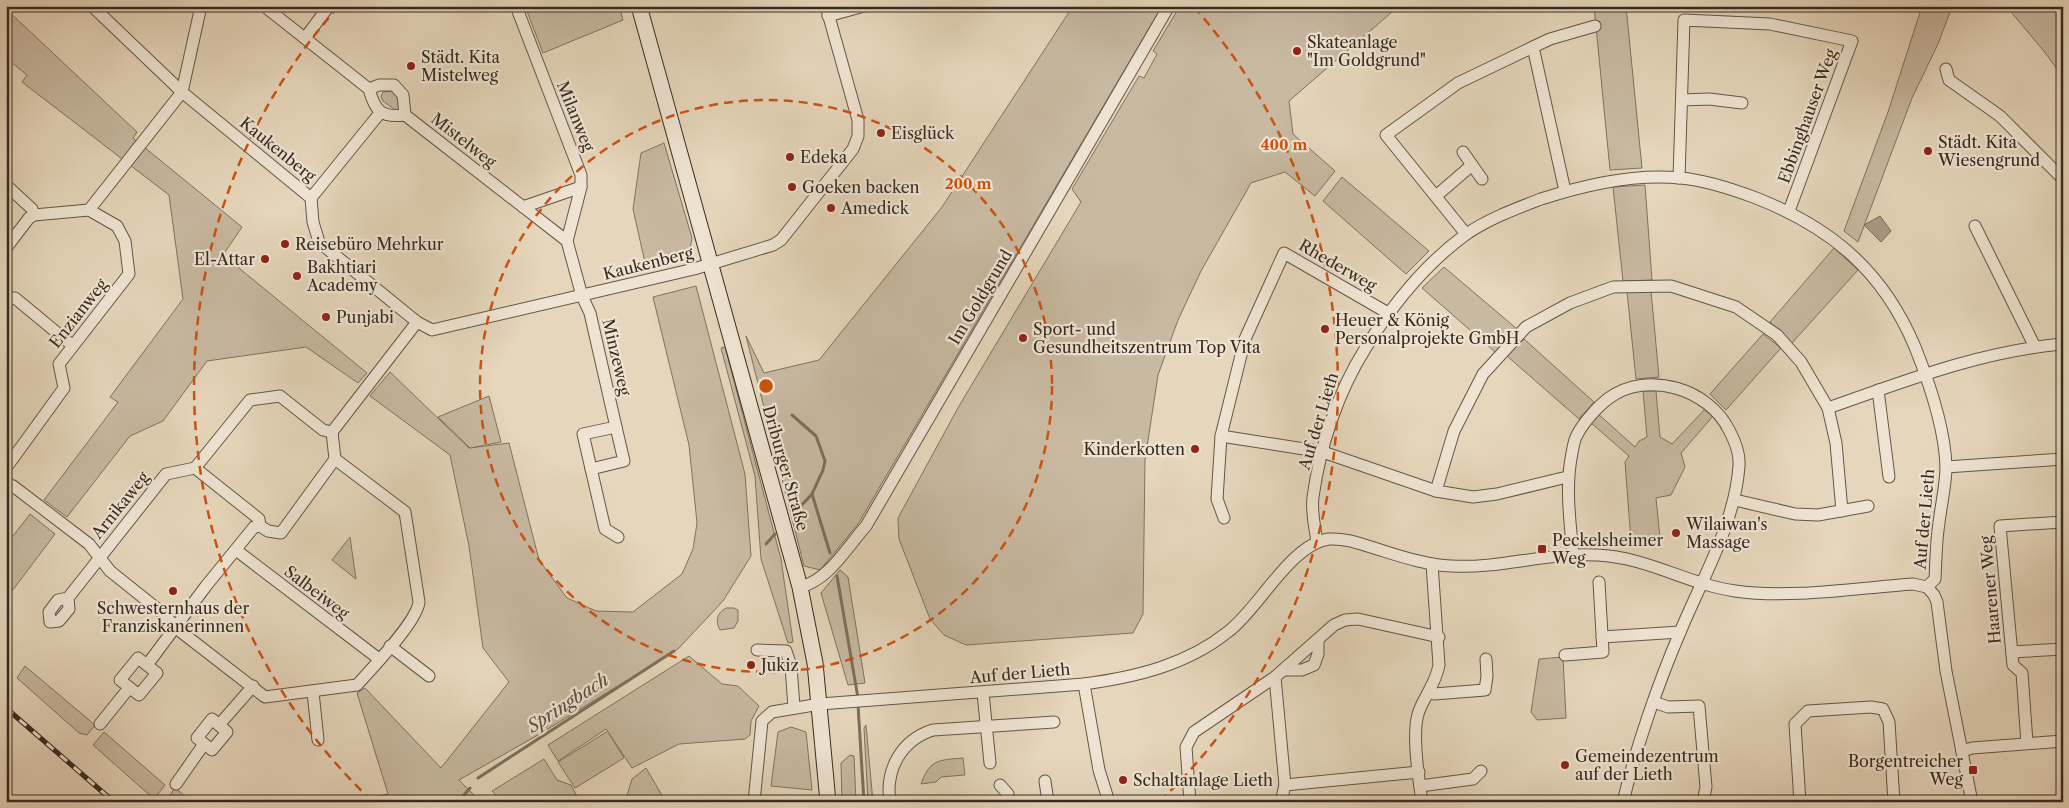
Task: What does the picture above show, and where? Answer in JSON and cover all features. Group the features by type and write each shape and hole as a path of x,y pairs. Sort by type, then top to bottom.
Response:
{"main road":[{"name":"Driburger Straße","path":"639,6 800,587 815,663 828,802"}],"street":[{"name":"Kaukenberg","path":"92,6 182,92 312,198 313,222 319,242 417,322 432,330 712,264 779,242 853,148 858,136 858,120 827,11"},
{"path":"6,248 29,218 34,215 89,210 182,92 201,6"},
{"path":"264,6 369,89 372,102 380,113 392,116 405,115 403,95 394,86 379,85 369,89"},
{"path":"305,38 329,6"},
{"name":"Milanweg","path":"516,6 580,167 581,188 567,241"},
{"path":"827,11 864,6"},
{"name":"Im Goldgrund","path":"800,587 809,585 826,573 866,526 1169,6"},
{"name":"Ebbinghauser Weg","path":"1679,178 1684,20 1770,24 1852,41 1789,211"},
{"path":"1466,234 1386,135 1458,82 1550,39 1595,26"},
{"path":"1533,47 1565,191"},
{"path":"1946,70 1949,80 2000,116 2063,179"},
{"path":"1682,100 1709,100 1742,104"},
{"path":"312,198 380,113"},
{"name":"Mistelweg","path":"405,115 567,241"},
{"path":"1463,152 1482,179"},
{"path":"1436,196 1472,165"},
{"name":"Auf der Lieth","path":"754,802 762,721 772,712 820,704 1084,684 1155,670 1202,650 1247,616 1294,559 1317,542 1313,499 1323,452 1340,396 1351,371 1388,313 1424,270 1466,234 1506,211 1565,191 1626,179 1679,178 1732,189 1789,211 1846,248 1877,280 1904,322 1926,374 1939,421 1946,467 1938,530 1935,579 1927,587 1937,602 1946,671 1972,802"},
{"path":"6,185 32,209 34,215"},
{"path":"523,206 581,188"},
{"name":"Enzianweg","path":"6,468 64,388 59,364 129,274 125,241 117,226 89,210"},
{"path":"1974,226 2035,346"},
{"path":"567,241 582,296"},
{"name":"Rhederweg","path":"1224,518 1217,498 1221,436 1245,339 1284,253 1388,313"},
{"path":"1436,491 1454,432 1483,374 1526,327 1570,303 1613,287 1671,286 1736,307 1777,335 1801,362 1828,408 1836,443 1842,511"},
{"name":"Minzeweg","path":"582,296 590,313 624,461 591,469"},
{"path":"6,298 15,298 73,346"},
{"path":"100,724 130,688 120,680 138,658 147,665 254,527 260,526 268,531 281,533 335,459 332,432 417,322"},
{"path":"1828,408 1968,361 2035,346 2063,344"},
{"path":"1573,555 1567,477 1576,436 1609,398 1628,389 1647,385 1667,386 1687,390 1713,408 1725,421 1735,441 1739,463 1735,500 1680,632 1654,702 1623,802"},
{"path":"1878,390 1889,477"},
{"path":"260,526 259,519 194,468 250,400 280,396 323,430 332,432"},
{"path":"616,427 583,434 605,528 618,537"},
{"path":"1221,436 1323,452 1436,491 1472,497 1497,494 1567,477"},
{"name":"Arnikaweg","path":"98,558 165,615 176,628 265,697 357,686 390,646 419,605 405,512 335,459"},
{"path":"1946,467 2063,459"},
{"name":"Arnikaweg","path":"68,598 166,474 194,468"},
{"path":"6,483 14,486 89,544 98,558"},
{"path":"1735,500 1795,514 1818,515 1868,506"},
{"name":"Haarener Weg","path":"2027,743 2022,673 2014,665 2012,652 2000,526 2063,522"},
{"path":"1317,542 1342,539 1432,564 1489,566 1573,555 1612,556 1643,561 1733,591 1757,593 1913,584 1927,587"},
{"name":"Salbeiweg","path":"236,550 379,659"},
{"path":"1422,802 1416,724 1419,711 1436,680 1439,665 1439,638 1432,564"},
{"path":"1565,655 1603,652 1599,582"},
{"path":"1190,802 1186,747 1188,739 1194,732 1279,673 1334,625 1346,620 1358,619 1439,638"},
{"path":"1602,637 1680,632"},
{"path":"1279,673 1302,670 1314,665 1318,654 1318,640"},
{"path":"390,646 429,676"},
{"name":"Haarener Weg","path":"2012,652 2063,649"},
{"path":"757,650 786,651 791,666 794,708"},
{"path":"1430,692 1434,694 1485,690 1487,676 1486,658"},
{"path":"1279,673 1285,785 1281,802"},
{"path":"1084,684 1100,770 1109,802"},
{"path":"176,784 204,744 197,738 212,720 219,725 252,686"},
{"path":"313,692 318,740"},
{"path":"983,693 990,763"},
{"path":"1654,702 1668,707 1699,706 1706,787 1703,802"},
{"path":"1800,802 1796,724 1801,716 1808,711 1871,707 1883,709 1889,722 1894,802"},
{"path":"890,802 890,775 895,759 906,745 921,734 932,730 1054,722"},
{"path":"1962,751 1972,748 2063,741"},
{"path":"1420,786 1473,779 1481,771"},
{"path":"1285,785 1419,772"},
{"path":"1045,781 1048,802"},
{"path":"1000,785 1008,794 1008,802"}],"shaded area":[{"path":"525,6 619,6 623,20 543,53"},
{"path":"1073,6 1162,6 858,524 820,570 804,566 746,336 764,373 819,360 942,207"},
{"path":"1180,6 1399,6 1289,101 1293,134 1335,171 1315,196 1285,172 1251,183 1201,271 1178,320 1158,375 1145,460 1143,614 1133,633 966,645 944,635 930,619 899,539 898,518 959,406 1081,202 1072,189 1139,76 1144,78 1157,54 1153,51"},
{"path":"1594,6 1626,6 1642,168 1610,170"},
{"path":"1922,6 1932,6 1950,12 1938,44 1912,98 1858,242 1844,231 1888,112"},
{"path":"2006,6 2063,6 2063,77 2043,50"},
{"path":"6,9 137,132 133,138 242,227 223,255 367,373 358,383 306,347 207,361 163,421 130,436 67,517 44,500 118,402 110,397 183,299 169,195 22,82 27,75 6,58"},
{"path":"394,91 400,95 400,109 395,110 383,101 381,97 383,92"},
{"path":"664,143 692,238 690,249 646,267 633,209 641,153"},
{"path":"1342,177 1429,251 1406,274 1323,201"},
{"path":"1645,185 1652,280 1623,281 1613,187"},
{"path":"1880,216 1891,231 1881,242 1864,225"},
{"path":"1834,248 1858,270 1792,343 1770,322"},
{"path":"1444,267 1517,329 1495,352 1422,288"},
{"path":"696,286 745,474 751,556 723,601 678,649 538,735 459,780 481,802 351,802 388,794 357,693 365,688 441,768 509,682 483,648 469,546 450,455 370,396 390,372 469,448 509,443 539,560 567,598 596,611 633,612 682,574 693,549 697,523 689,445 653,297"},
{"path":"1651,291 1659,377 1636,379 1627,292"},
{"path":"1763,334 1781,348 1726,410 1710,394"},
{"path":"1524,339 1594,402 1579,419 1507,356"},
{"path":"725,347 781,559 793,642 788,643 761,559 755,476 721,348"},
{"path":"1643,391 1656,391 1660,437 1672,444 1706,408 1714,415 1681,453 1685,467 1671,495 1656,498 1661,548 1631,541 1625,462 1629,456 1590,422 1597,413 1635,447 1639,441 1647,437"},
{"path":"489,396 501,442 470,448 438,417"},
{"path":"30,514 55,534 6,599 6,545"},
{"path":"350,537 356,579 332,560"},
{"path":"840,570 848,577 865,683 848,685 821,593"},
{"path":"726,608 738,610 738,621 734,628 720,630 718,618"},
{"path":"689,656 722,684 738,686 759,706 751,721 750,735 745,739 679,744 632,768 608,732 624,758 575,788 558,762 608,731 606,729 558,761 548,745"},
{"path":"1563,657 1566,718 1537,720 1531,712 1539,659"},
{"path":"25,666 95,725 87,735 79,733 17,678"},
{"path":"866,725 873,802 868,802 864,728"},
{"path":"791,727 806,732 812,790 771,786 778,732"},
{"path":"104,732 165,785 154,799 93,745"},
{"path":"850,755 854,756 856,802 842,802 841,763"},
{"path":"963,758 965,775 941,777 936,782 921,784 928,770 936,762"},
{"path":"544,759 557,780 571,785 580,802 502,802 492,791"},
{"path":"646,768 666,802 625,802 632,779"},
{"path":"175,788 192,802 165,802"}],"waterway":[{"name":"Springbach","path":"792,415 816,436 825,461 812,494 799,508"},
{"path":"812,494 830,553"},
{"path":"766,544 775,534"},
{"path":"837,576 858,698"},
{"name":"Springbach","path":"478,778 674,651"},
{"path":"858,705 864,802"},
{"name":"Springbach","path":"458,802 470,788"}],"railway":[{"path":"6,708 114,802"}],"place":[{"name":"Skateanlage \"Im Goldgrund\"","path":"1297,51"},
{"name":"Städt. Kita Mistelweg","path":"411,66"},
{"name":"Eisglück","path":"881,133"},
{"name":"Städt. Kita Wiesengrund","path":"1928,151"},
{"name":"Edeka","path":"790,157"},
{"name":"Goeken backen","path":"792,187"},
{"name":"Amedick","path":"831,208"},
{"name":"Reisebüro Mehrkur","path":"285,244"},
{"name":"El-Attar","path":"265,259"},
{"name":"Bakhtiari Academy","path":"297,276"},
{"name":"Punjabi","path":"326,317"},
{"name":"Heuer & König Personalprojekte GmbH","path":"1325,329"},
{"name":"Sport- und Gesundheitszentrum Top Vita","path":"1023,338"},
{"name":"Kinderkotten","path":"1195,449"},
{"name":"Wilaiwan's Massage","path":"1676,533"},
{"name":"Peckelsheimer Weg","path":"1542,549"},
{"name":"Schwesternhaus der Franziskanerinnen","path":"173,591"},
{"name":"Jukiz","path":"751,665"},
{"name":"Gemeindezentrum auf der Lieth","path":"1565,765"},
{"name":"Borgentreicher Weg","path":"1973,770"},
{"name":"Schaltanlage Lieth","path":"1123,780"}]}
